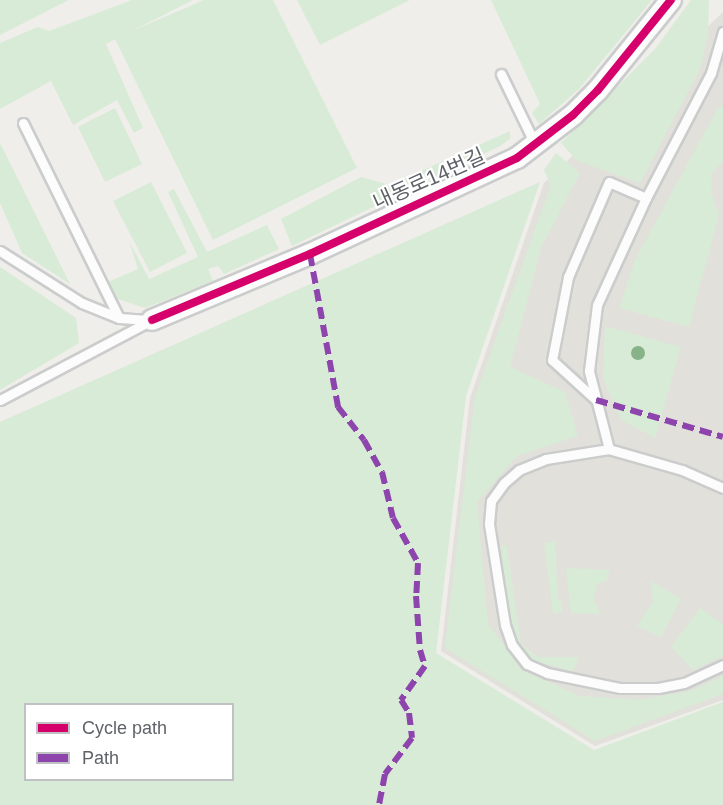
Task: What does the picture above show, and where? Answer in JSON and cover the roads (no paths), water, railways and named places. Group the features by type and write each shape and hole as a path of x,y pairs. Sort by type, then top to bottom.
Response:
{"street":[{"name":"내동로14번길","path":"152,320 310,254 517,158 536,146 598,90 671,0"}],"lane":[{"path":"609,450 589,370 597,305 646,198 711,74 723,32"},
{"path":"501,74 536,146"},
{"path":"23,123 119,318"},
{"path":"596,400 552,360 568,277 609,182 646,198"},
{"name":"내동로14번길","path":"0,251 82,303 119,318 152,320"},
{"path":"1,400 152,320"},
{"path":"723,488 682,470 609,450 546,459 519,470 491,501 491,535 505,625 512,645 527,664 547,673 620,688 658,688 684,683 723,665"}]}
